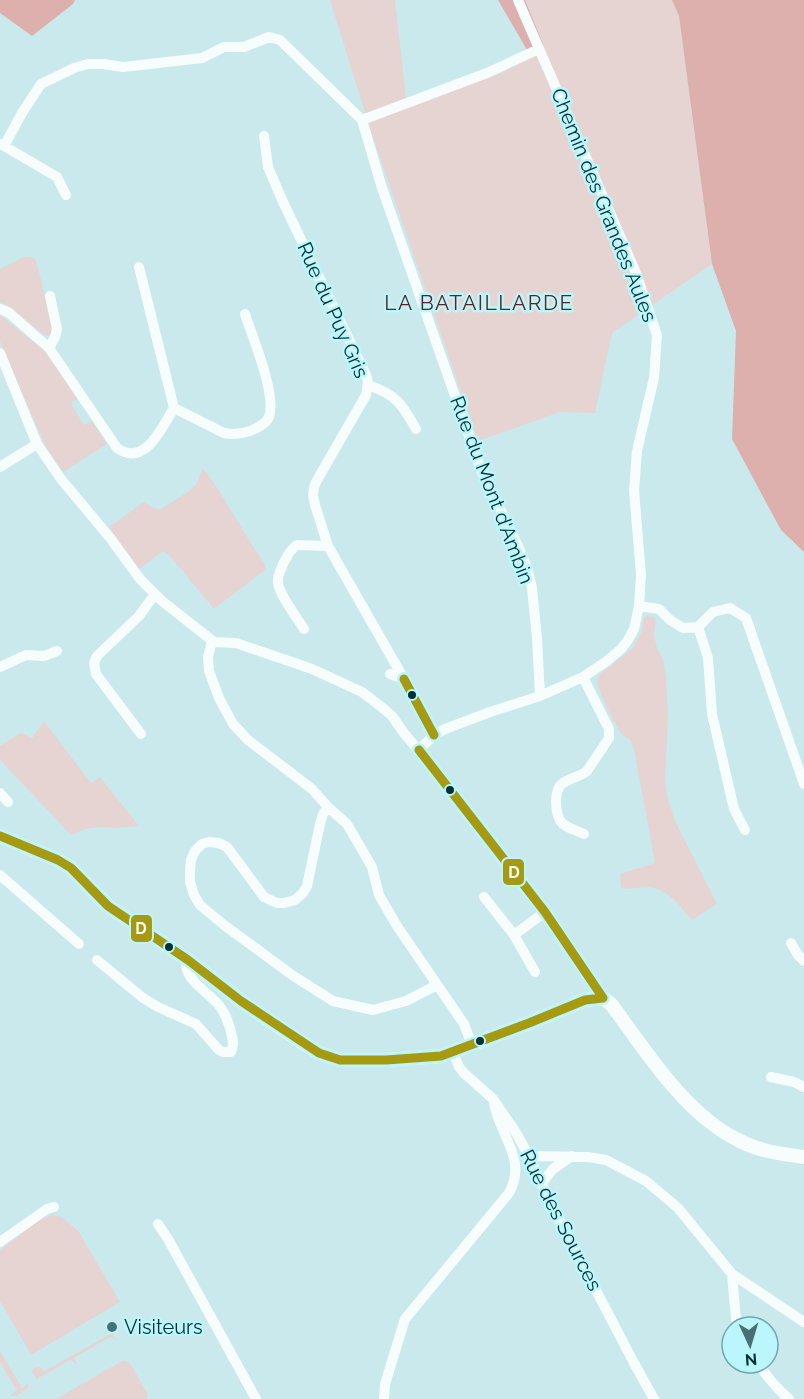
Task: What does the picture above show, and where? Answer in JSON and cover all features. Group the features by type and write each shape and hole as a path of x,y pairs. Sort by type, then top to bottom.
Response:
{"street":[{"name":"Chemin des Grandes Aules","path":"434,735 474,718 540,696 583,677 621,649 634,629 639,606 641,575 634,489 637,451 654,378 657,335 636,273 518,0"},
{"path":"66,195 57,177 2,145 41,84 74,68 88,64 123,67 202,58 225,47 244,47 269,37 280,40 362,120 488,73 539,49"},
{"name":"Rue du Mont d'Ambin","path":"362,120 382,188 481,470 527,567 532,588 540,696"},
{"name":"Rue du Puy Gris","path":"264,136 268,167 366,375 368,385 366,395 314,487 315,505 328,546 434,735"},
{"path":"0,309 8,312 49,348 117,448 124,453 138,453 152,443 174,408 140,267"},
{"path":"49,348 57,329 50,296"},
{"path":"174,408 231,435 255,429 269,417 268,384 245,314"},
{"path":"0,353 37,444 140,579 214,642 236,643 312,669 373,699 392,716 545,912 603,998 611,1004 679,1094 713,1124 737,1140 780,1154 804,1157"},
{"path":"368,385 393,397 406,411 416,429"},
{"path":"0,467 37,444"},
{"path":"304,629 281,592 278,579 285,560 297,545 328,546"},
{"path":"141,734 101,683 94,663 96,656 139,616 155,594"},
{"path":"639,606 659,609 683,628 698,627 713,612 730,608 746,618 804,784"},
{"path":"698,627 708,658 712,714 734,809 746,830"},
{"path":"214,642 208,657 209,671 219,698 233,724 248,740 312,789 347,824 372,867 379,895 397,926 464,1024 472,1045"},
{"path":"0,667 26,655 44,656 57,651"},
{"path":"390,674 404,679"},
{"path":"583,677 609,729 609,738 587,771 562,783 556,797 558,816 563,824 584,834"},
{"path":"419,750 434,735"},
{"path":"0,793 8,802"},
{"path":"328,807 320,824 307,886 295,900 277,903 264,897 226,847 210,842 202,844 195,851 191,860 190,882 200,905 292,975 333,1001 373,1010 406,1002 437,985"},
{"path":"0,836 58,860 71,868 108,906 309,1047 331,1058 346,1061 432,1057 472,1045 585,1000 603,998"},
{"path":"0,874 79,944"},
{"path":"484,897 514,935 536,972"},
{"path":"514,935 545,912"},
{"path":"791,943 798,956 804,961"},
{"path":"97,960 130,993 191,1020 219,1050 231,1052 234,1043 227,1018 218,1004 189,976 186,966 188,960"},
{"name":"Rue des Sources","path":"453,1052 459,1067 493,1099 509,1120 530,1156 541,1184 654,1399"},
{"path":"771,1077 794,1082 804,1087"},
{"path":"384,1399 385,1384 405,1319 514,1184 516,1169 514,1158 511,1146 495,1113 493,1099"},
{"path":"530,1156 588,1156 606,1160 646,1181 678,1208 732,1274 804,1322"},
{"path":"541,1184 553,1169 572,1156"},
{"path":"0,1242 47,1209 54,1207"},
{"path":"158,1224 255,1399"},
{"path":"732,1274 736,1315"},
{"path":"766,1375 777,1390 789,1399"}],"shaded area":[{"path":"0,0 75,0 32,36 0,13"},
{"path":"330,0 395,0 407,107 504,72 527,50 542,44 525,0 672,0 679,16 712,264 612,333 595,413 560,412 478,441 370,129"},
{"path":"498,0 525,0 543,44 527,50"},
{"path":"672,0 804,0 804,552 781,530 732,439 736,331 712,264 679,16"},
{"path":"24,257 36,260 52,326 51,335 48,336 12,308 0,302 0,269"},
{"path":"0,315 45,351 78,399 71,403 84,425 92,421 107,444 63,472 46,447 6,357 0,341"},
{"path":"203,468 266,567 264,571 214,609 171,557 163,551 138,570 109,527 144,502 153,508 161,509 188,492 197,483"},
{"path":"646,616 656,619 654,635 663,659 666,677 668,718 665,782 668,799 675,821 717,904 692,920 672,898 660,890 645,887 630,889 621,887 620,874 655,863 631,741 622,735 612,718 597,682 600,674 632,649 642,631 643,620"},
{"path":"44,721 91,783 100,777 139,826 98,827 71,835 0,760 0,746 20,733 32,738"},
{"path":"53,1215 62,1217 79,1232 120,1302 31,1355 0,1301 0,1250 40,1219"},
{"path":"112,1333 117,1341 110,1337 74,1358 77,1364 70,1360 37,1379 32,1372 38,1366 45,1371"},
{"path":"0,1351 22,1388 28,1384 28,1388 16,1396 10,1395 17,1391 0,1362"},
{"path":"122,1361 131,1365 147,1393 147,1399 56,1399"}],"transit line":[{"name":"D","path":"404,679 434,735"},
{"name":"D","path":"419,750 545,912 603,998"},
{"name":"D","path":"0,836 58,860 71,868 108,906 188,960 241,1001 319,1053 340,1060 386,1060 441,1056 585,1000 603,998"}],"place":[{"name":"Visiteurs","path":"112,1327"}],"district":[{"name":"LA BATAILLARDE","path":"479,303"}]}
